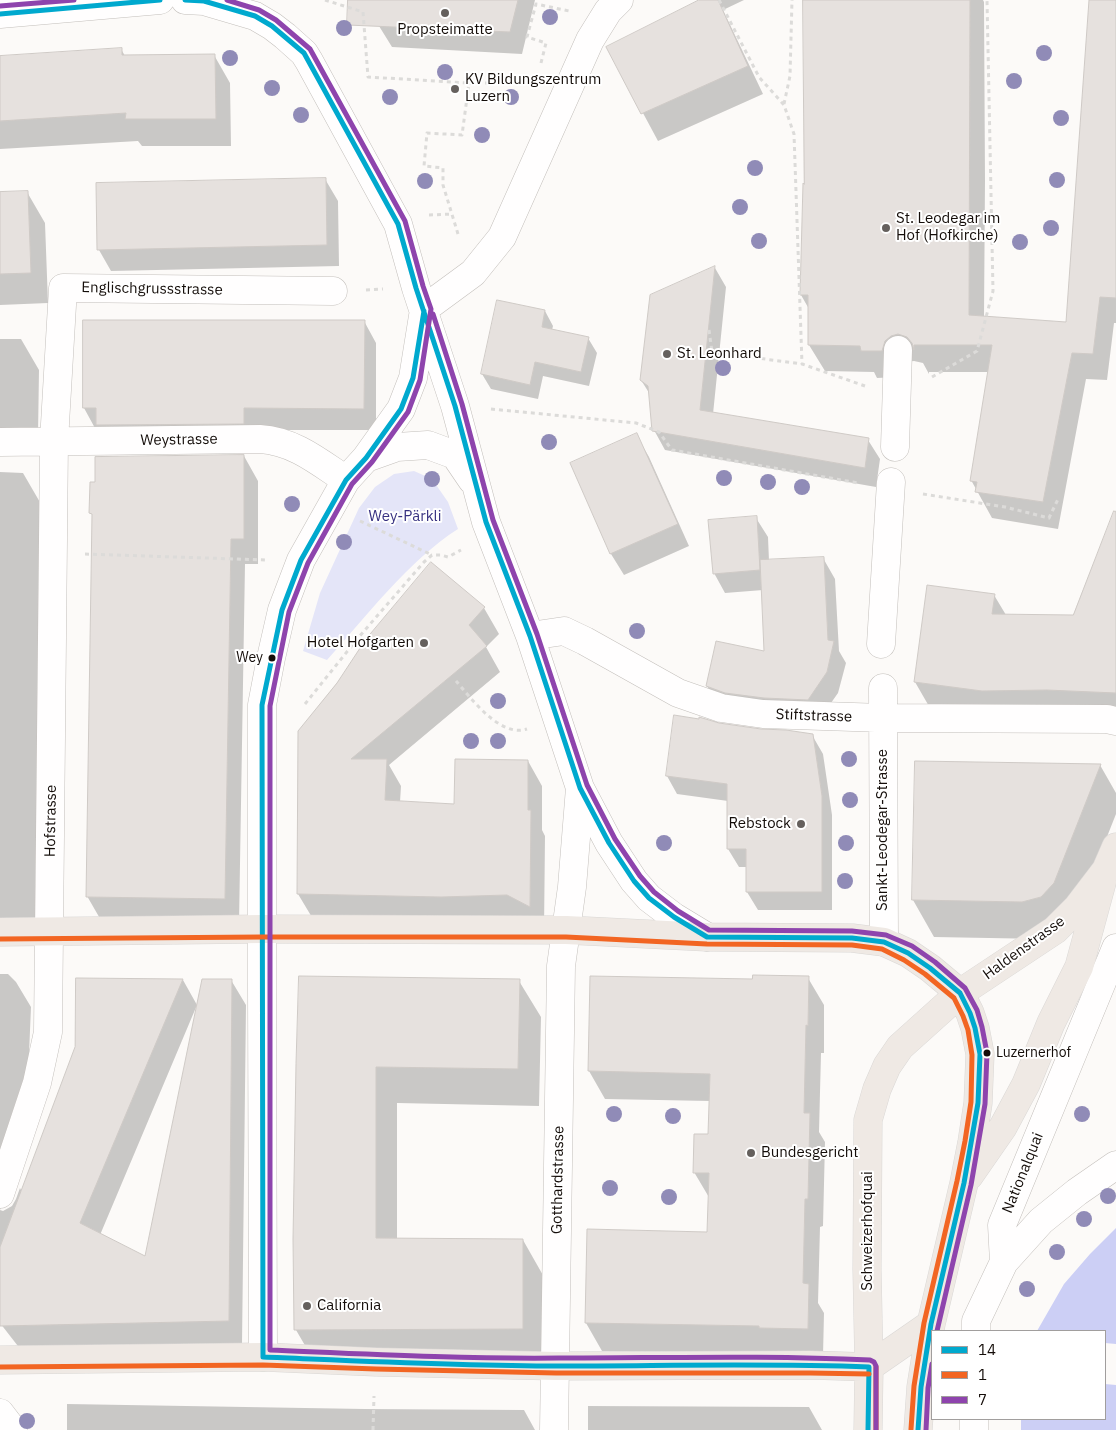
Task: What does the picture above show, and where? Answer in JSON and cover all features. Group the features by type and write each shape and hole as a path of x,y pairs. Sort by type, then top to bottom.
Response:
{"main road":[{"path":"964,1183 1003,1127 1026,1084 1051,1023 1079,967 1111,858"},
{"name":"Haldenstrasse","path":"960,994 1055,930 1076,908 1111,858"},
{"path":"0,932 262,929 566,930 707,936 852,938 884,942 908,953 930,968 960,994 970,1013 980,1054 978,1103 964,1183 931,1324 921,1387 918,1430"},
{"name":"Schweizerhofquai","path":"868,1430 868,1120 877,1089 887,1066 900,1047 960,994"},
{"path":"0,1360 264,1357 376,1362 556,1366 810,1365 869,1367 931,1324"}],"street":[{"path":"0,14 160,0"},
{"path":"185,0 204,1 255,16 272,26 304,53 398,224 455,406 486,522 530,636 580,788 609,843 634,881 650,898 674,917 707,936"},
{"path":"420,298 473,273 502,237 590,40 608,11 620,0"},
{"name":"Englischgrussstrasse","path":"54,442 64,288 333,291"},
{"path":"264,1357 262,705 270,658 282,610 301,560 346,480 366,458 401,409 407,394 413,378 420,298"},
{"path":"896,447 898,350"},
{"name":"Weystrasse","path":"0,442 272,440 302,450 346,480"},
{"name":"Hofstrasse","path":"0,1194 37,1083 48,1032 54,442"},
{"path":"366,458 397,447 428,445 455,455 478,490"},
{"path":"881,644 890,485"},
{"name":"Stiftstrasse","path":"530,636 564,631 678,693 721,708 763,714 883,718 1107,719 1116,721"},
{"name":"Sankt-Leodegar-Strasse","path":"883,688 884,942"},
{"name":"Gotthardstrasse","path":"554,1430 561,966 572,888 580,788"},
{"name":"Nationalquai","path":"1004,1262 1002,1225 1116,948"},
{"name":"Nationalquai","path":"1004,1262 1041,1221 1077,1192 1116,1165"},
{"path":"977,1324 1004,1262"},
{"path":"0,1413 13,1430"}],"path":[{"path":"325,0 363,12 368,77 470,83 535,83 537,75"},
{"path":"719,0 759,77 784,105 794,134 802,364"},
{"path":"784,105 790,76 792,0"},
{"path":"709,330 712,352 802,364 896,397 977,351 993,291 987,0"},
{"path":"540,67 546,43 527,37 536,4 572,12 573,6"},
{"path":"458,234 443,185 444,168 424,166 427,133 462,135 470,83"},
{"path":"425,216 452,214"},
{"path":"333,291 420,298"},
{"path":"455,406 636,423 659,432 672,450 890,485 1004,507 1049,518 1059,497"},
{"path":"357,520 432,555 448,557 465,549"},
{"path":"53,553 274,560"},
{"path":"305,704 358,638 432,555"},
{"path":"456,681 483,712 500,724 512,730 522,731 532,727"}],"green space":[{"name":"Wey-Pärkli","path":"414,471 432,479 448,502 458,529 422,556 405,573 327,660 303,651 320,593 359,508 375,487 394,474"}],"water":[{"path":"1116,1228 1116,1430 1021,1430 1021,1420 1106,1420 1106,1330 1038,1330 1064,1284"}],"pier":[{"path":"1106,1343 1116,1344 1116,1385 1106,1384"}],"building":[{"name":"Propsteimatte","path":"348,0 518,0 510,32 347,25"},
{"path":"699,0 718,0 748,66 641,114 606,47"},
{"name":"St. Leodegar im Hof (Hofkirche)","path":"803,0 970,0 969,315 1066,322 1089,0 1116,0 1116,298 1100,297 1093,354 1072,353 1043,502 975,492 977,482 970,481 992,345 914,345 914,350 912,343 907,337 898,334 891,336 885,341 882,351 861,351 860,346 808,345 808,295 800,295 804,184"},
{"path":"122,48 122,55 215,54 216,119 125,119 126,113 0,121 0,56"},
{"path":"326,178 327,245 97,250 96,183"},
{"path":"28,191 31,273 0,274 0,192"},
{"path":"715,266 700,410 869,438 865,468 652,431 648,386 640,380 650,295"},
{"path":"497,300 545,310 542,327 589,337 581,372 535,362 530,385 481,374"},
{"path":"83,320 365,320 364,409 244,408 244,424 96,425 96,408 83,408"},
{"path":"637,433 678,524 610,554 570,463"},
{"path":"244,455 244,539 231,539 225,899 86,897 92,514 89,513 90,482 95,482 95,457"},
{"path":"1114,511 1116,512 1116,693 1047,690 982,691 914,682 927,585 995,594 992,614 1073,615"},
{"path":"757,516 760,570 713,574 708,520"},
{"path":"824,557 828,640 834,641 827,672 808,700 764,698 725,693 706,686 716,641 764,651 760,560"},
{"path":"431,562 485,607 469,625 487,646 351,759 387,759 385,800 454,804 455,759 528,760 528,810 531,810 530,907 507,895 441,897 297,894 298,731 337,683 366,639"},
{"path":"674,715 699,719 699,717 719,723 761,729 813,734 822,796 822,892 746,892 746,849 727,849 727,784 666,776"},
{"path":"915,761 1101,764 1054,883 1041,897 1022,902 912,900"},
{"name":"Bundesgericht","path":"753,975 809,976 804,1113 810,1113 808,1199 805,1199 803,1283 809,1284 808,1329 759,1328 759,1326 585,1323 587,1229 707,1232 709,1173 693,1173 694,1134 708,1134 710,1074 588,1071 590,976 752,979"},
{"path":"299,976 520,979 518,1069 376,1067 376,1238 523,1239 523,1329 294,1330 293,1239"},
{"path":"76,978 183,979 80,1223 145,1256 202,979 232,979 229,1321 0,1326 0,1247 75,1047"}],"transit line":[{"name":"7","path":"0,6 74,0"},
{"name":"14","path":"0,14 160,0"},
{"name":"14","path":"185,0 204,1 255,16 272,26 304,53 398,224 416,288 455,406 486,522 530,636 580,788 609,843 634,881 649,898 674,917 707,937 852,938 884,942 908,953 930,968 960,993 975,1028 980,1054 978,1103 964,1183 931,1324 921,1387 918,1430"},
{"name":"7","path":"227,0 259,10 276,20 310,49 405,221 431,309 420,380 408,412 372,462 352,484 308,563 289,612 270,706 270,1350 487,1358 753,1357 870,1360 876,1366 876,1430"},
{"name":"14","path":"263,1357 262,705 282,610 301,560 346,480 366,458 401,409 413,378 424,311"},
{"name":"7","path":"433,314 462,404 493,520 537,634 587,785 615,839 640,876 654,892 678,911 709,930 852,931 886,935 912,946 935,962 965,988 977,1010 987,1053 985,1104 971,1185 937,1330"},
{"name":"1","path":"0,939 566,937 707,944 852,945 882,949 904,960 925,974 954,998 968,1030 972,1055 971,1102 965,1141 924,1323 914,1386 911,1429"},
{"name":"14","path":"263,1357 521,1366 752,1365 869,1367"},
{"name":"1","path":"0,1367 263,1365 556,1373 869,1374"},
{"name":"14","path":"868,1430 869,1367"},
{"name":"1","path":"876,1367 876,1430"},
{"name":"7","path":"926,1430 931,1370"}],"place":[{"name":"Propsteimatte","path":"445,13"},
{"name":"KV Bildungszentrum Luzern","path":"455,89"},
{"name":"St. Leodegar im Hof (Hofkirche)","path":"886,228"},
{"name":"St. Leonhard","path":"667,354"},
{"name":"Hotel Hofgarten","path":"424,643"},
{"name":"Wey","path":"272,658"},
{"name":"Rebstock","path":"801,824"},
{"name":"Luzernerhof","path":"987,1053"},
{"name":"Bundesgericht","path":"751,1153"},
{"name":"California","path":"307,1306"}]}
